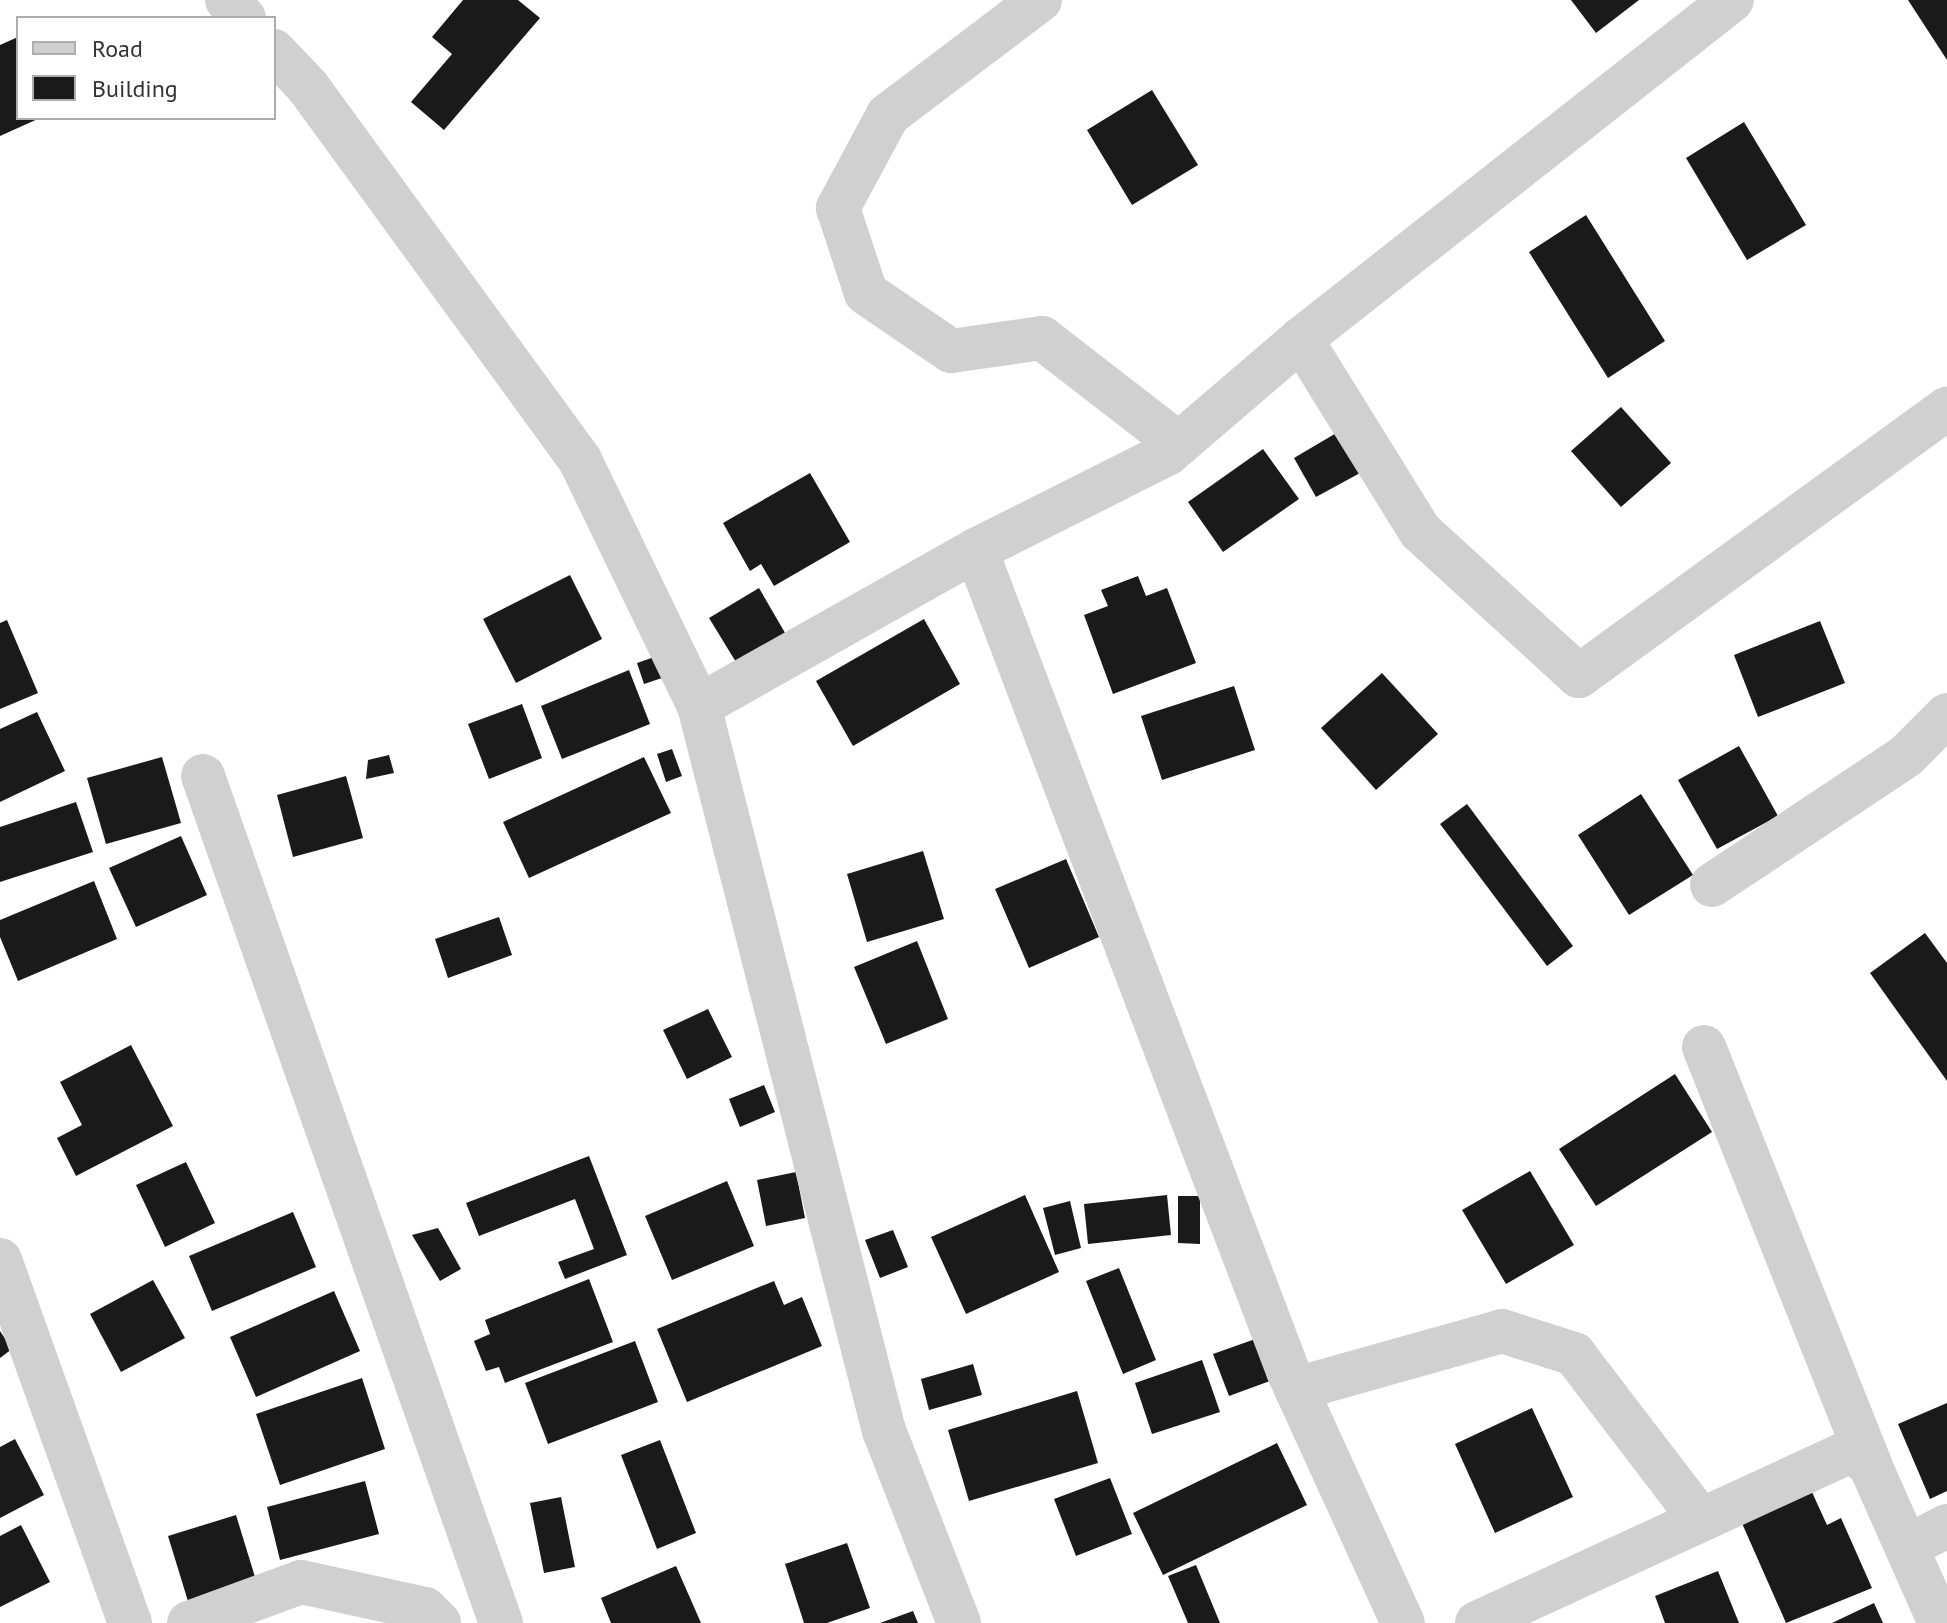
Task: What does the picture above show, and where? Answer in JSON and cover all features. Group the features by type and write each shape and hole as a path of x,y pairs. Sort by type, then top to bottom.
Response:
{"street":[{"path":"227,0 242,16"},
{"path":"1040,0 888,115 838,208 866,293 951,351 1042,338 1179,444"},
{"path":"699,706 976,550 1179,444 1301,339 1732,0"},
{"path":"276,53 308,87 580,460 699,706 884,1431 959,1623"},
{"path":"1301,339 1420,531 1579,676 1947,409"},
{"path":"976,550 1296,1389 1403,1623"},
{"path":"1712,885 1906,756 1947,715"},
{"path":"203,776 501,1623"},
{"path":"1704,1047 1870,1465"},
{"path":"0,1260 130,1623"},
{"path":"1296,1389 1502,1331 1531,1340 1574,1354 1701,1520"},
{"path":"1477,1623 1851,1451 1870,1465 1928,1536 1940,1623"},
{"path":"189,1623 301,1582 425,1609 439,1623"}],"building":[{"path":"463,0 518,0 540,18 444,130 411,102 452,54 432,37"},
{"path":"1571,0 1639,0 1596,33"},
{"path":"1908,0 1947,0 1947,60"},
{"path":"16,38 16,120 36,120 0,136 0,45"},
{"path":"1152,90 1198,165 1132,205 1087,130"},
{"path":"1744,122 1806,225 1747,260 1686,158"},
{"path":"1586,215 1665,341 1608,378 1529,252"},
{"path":"1621,407 1671,463 1621,507 1571,451"},
{"path":"1338,432 1360,473 1316,497 1294,458"},
{"path":"1263,449 1299,499 1223,552 1188,502"},
{"path":"810,473 850,542 774,586 761,564 750,571 723,523"},
{"path":"570,575 602,639 516,683 483,619"},
{"path":"1138,576 1146,596 1167,588 1196,663 1113,694 1084,615 1108,606 1101,590"},
{"path":"759,588 788,638 739,667 709,618"},
{"path":"924,619 960,684 853,746 816,681"},
{"path":"7,620 38,693 0,709 0,623"},
{"path":"1820,621 1845,683 1758,717 1734,655"},
{"path":"660,655 668,676 644,684 637,663"},
{"path":"629,670 650,724 562,759 541,706"},
{"path":"1382,673 1438,734 1376,790 1321,728"},
{"path":"1234,686 1255,750 1162,780 1141,716"},
{"path":"522,704 542,758 489,779 468,724"},
{"path":"37,712 65,771 0,802 0,729"},
{"path":"1739,746 1778,816 1717,849 1678,780"},
{"path":"672,749 682,776 666,782 657,754"},
{"path":"389,755 394,773 366,779 368,760"},
{"path":"162,757 181,823 106,844 87,778"},
{"path":"644,757 671,813 529,878 503,822"},
{"path":"346,776 363,838 293,857 277,795"},
{"path":"1641,794 1693,875 1629,915 1578,835"},
{"path":"76,802 93,852 0,882 0,827"},
{"path":"1467,804 1573,946 1547,966 1440,824"},
{"path":"181,836 207,895 136,927 109,868"},
{"path":"923,851 944,919 867,942 847,874"},
{"path":"1066,859 1099,937 1029,968 995,889"},
{"path":"94,881 117,939 18,981 0,937 0,920"},
{"path":"499,917 512,955 448,978 435,939"},
{"path":"1925,933 1947,963 1947,1081 1870,973"},
{"path":"917,941 948,1019 886,1044 854,967"},
{"path":"708,1009 732,1057 687,1079 663,1030"},
{"path":"131,1045 173,1126 76,1176 57,1138 82,1125 60,1082"},
{"path":"1675,1074 1712,1132 1596,1206 1559,1149"},
{"path":"764,1085 775,1112 740,1127 729,1099"},
{"path":"589,1156 627,1255 565,1279 558,1262 594,1249 575,1199 479,1236 466,1203"},
{"path":"186,1162 215,1223 165,1247 136,1185"},
{"path":"1530,1171 1574,1245 1506,1284 1462,1210"},
{"path":"796,1172 805,1218 766,1226 757,1180"},
{"path":"727,1181 754,1246 672,1280 645,1216"},
{"path":"1025,1195 1059,1272 966,1314 931,1237"},
{"path":"1167,1195 1171,1235 1088,1244 1084,1204"},
{"path":"1178,1196 1200,1196 1200,1244 1178,1243"},
{"path":"1070,1201 1081,1248 1055,1255 1043,1208"},
{"path":"293,1212 316,1267 212,1311 189,1256"},
{"path":"438,1228 461,1269 440,1281 412,1235"},
{"path":"893,1230 908,1267 880,1278 865,1240"},
{"path":"1119,1268 1156,1360 1123,1374 1086,1281"},
{"path":"589,1279 613,1342 505,1383 499,1367 486,1371 474,1341 490,1334 485,1320"},
{"path":"153,1280 185,1338 121,1372 90,1314"},
{"path":"774,1281 784,1305 802,1297 822,1346 687,1402 657,1329"},
{"path":"334,1291 360,1351 256,1397 230,1337"},
{"path":"0,1331 12,1349 0,1358"},
{"path":"1258,1338 1273,1380 1229,1396 1213,1354"},
{"path":"635,1341 658,1402 548,1444 525,1383"},
{"path":"1202,1360 1220,1412 1152,1434 1135,1383"},
{"path":"973,1364 982,1395 929,1410 921,1379"},
{"path":"362,1378 385,1449 280,1485 256,1414"},
{"path":"1077,1391 1098,1463 969,1501 948,1430"},
{"path":"1947,1403 1947,1491 1930,1499 1898,1424"},
{"path":"1532,1408 1573,1497 1495,1533 1455,1444"},
{"path":"15,1439 44,1495 0,1518 0,1447"},
{"path":"660,1440 696,1533 657,1549 621,1455"},
{"path":"1277,1443 1307,1505 1163,1575 1133,1513"},
{"path":"1110,1478 1132,1534 1076,1556 1054,1499"},
{"path":"365,1481 379,1534 280,1560 267,1507"},
{"path":"1811,1490 1827,1525 1841,1518 1872,1588 1786,1623 1741,1521"},
{"path":"561,1497 575,1567 544,1573 530,1503"},
{"path":"236,1515 259,1590 191,1611 168,1536"},
{"path":"21,1525 50,1582 0,1607 0,1536"},
{"path":"847,1543 870,1608 827,1623 804,1623 785,1564"},
{"path":"1196,1565 1220,1623 1188,1623 1168,1576"},
{"path":"676,1566 701,1623 611,1623 601,1598"},
{"path":"1718,1571 1739,1623 1665,1623 1655,1596"},
{"path":"1874,1603 1883,1623 1832,1623"},
{"path":"913,1611 918,1623 880,1623"}]}
